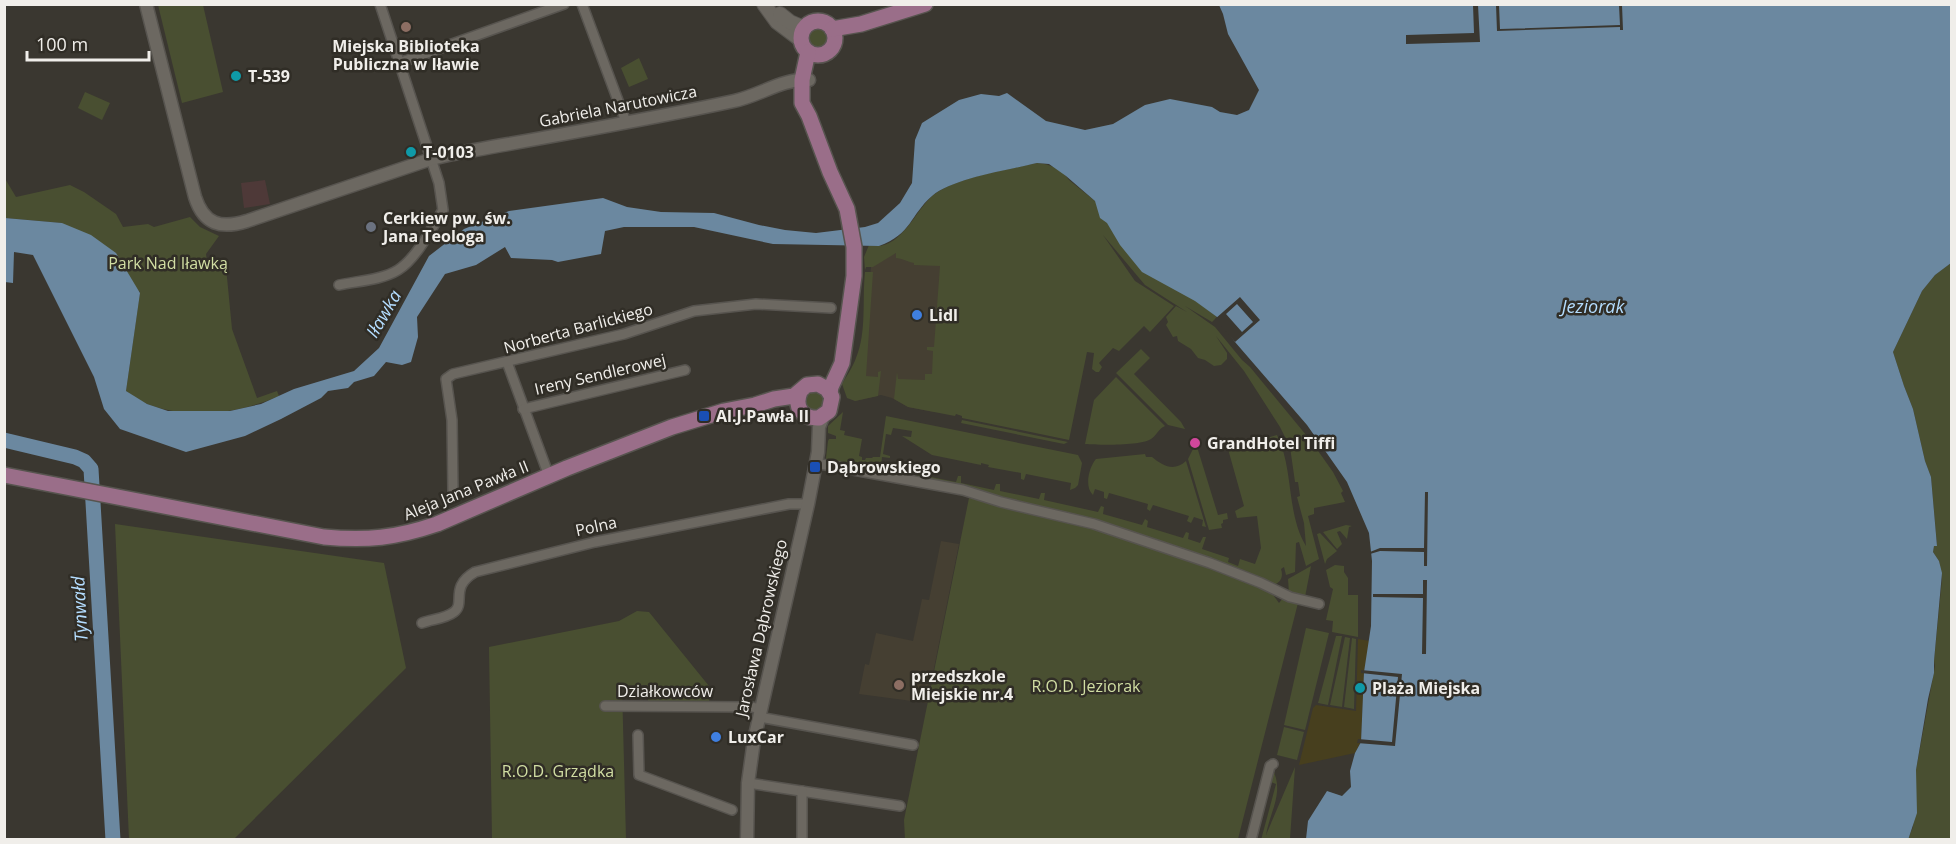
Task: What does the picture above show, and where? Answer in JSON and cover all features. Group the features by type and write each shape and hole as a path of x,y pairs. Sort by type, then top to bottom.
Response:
{"main road":[{"path":"764,4 777,22 807,44 824,54 833,45 833,34 821,22 809,24 807,44 805,80 801,103 809,116 847,210 854,256 853,284 842,363 831,387 807,385 800,392 797,403 802,412 814,419 823,417 831,407 824,388"},
{"path":"773,4 807,44"},
{"path":"833,34 925,4"},
{"name":"Aleja Jana Pawła II","path":"4,475 324,537 361,540 386,538 416,531 672,427 714,414 794,396 800,392"},
{"name":"Aleja Jana Pawła II","path":"755,405 793,406 802,412"}],"street":[{"name":"Gabriela Narutowicza","path":"146,4 195,197 201,212 213,222 228,225 237,224 431,159 738,100 787,82 805,80"},
{"path":"339,285 384,276 407,264 444,210 439,183 380,4"},
{"path":"399,63 564,4"},
{"path":"582,4 626,122"},
{"name":"Norberta Barlickiego","path":"453,492 452,420 446,378 453,374 624,334 694,311 756,304 831,308"},
{"path":"507,362 549,476"},
{"name":"Ireny Sendlerowej","path":"523,409 685,370"},
{"name":"Jarosława Dąbrowskiego","path":"802,412 811,427 815,462"},
{"name":"Jarosława Dąbrowskiego","path":"747,840 748,783 760,713 808,504 815,462 819,452 819,427 823,417"},
{"path":"815,462 963,490 1001,502 1094,524 1210,563 1290,597 1319,604"},
{"name":"Polna","path":"422,623 447,616 457,609 460,606 459,590 462,582 475,572 595,542 789,504 808,504"},
{"name":"Działkowców","path":"605,706 752,707 760,713 913,744"},
{"path":"638,735 639,775 732,810"},
{"path":"1251,840 1270,766 1273,764"},
{"path":"748,783 900,806"},
{"path":"802,791 802,840"}],"shaded area":[{"path":"265,180 270,204 244,208 241,183"},
{"path":"897,252 897,258 944,261 934,412 908,407 881,395 855,401 866,327 871,267"},
{"path":"941,541 959,544 927,703 859,694 865,664 869,665 876,633 913,641 922,599 929,600"}],"green space":[{"path":"158,5 203,5 223,92 182,103"},
{"path":"817,28 824,31 827,38 824,45 817,48 810,45 807,38 810,31"},
{"path":"639,58 648,79 629,87 621,68"},
{"path":"85,92 110,103 102,120 78,108"},
{"path":"1037,163 1051,166 1063,173 1095,201 1172,282 1217,317 1212,322 1185,306 1215,327 1311,441 1333,472 1343,491 1341,493 1345,502 1314,508 1314,514 1308,516 1319,559 1306,566 1299,542 1296,543 1295,572 1286,575 1284,567 1281,569 1281,580 1273,584 1096,520 916,477 918,467 921,469 921,475 956,482 958,476 961,476 961,483 994,490 996,484 1000,484 1000,491 1039,499 1041,493 1045,493 1044,500 1098,512 1101,506 1104,507 1103,514 1142,525 1145,519 1148,521 1147,527 1183,538 1186,532 1189,533 1188,539 1200,543 1203,537 1206,537 1202,549 1229,558 1228,562 1238,566 1240,559 1255,564 1261,548 1257,516 1237,518 1235,511 1244,506 1228,449 1277,435 1286,462 1295,520 1306,546 1304,523 1297,497 1300,496 1298,482 1295,482 1290,447 1280,427 1244,371 1216,336 1227,353 1227,359 1221,365 1214,366 1198,358 1191,349 1178,341 1177,336 1173,337 1166,325 1168,322 1166,317 1176,306 1187,312 1145,285 1103,235 1135,281 1174,306 1150,332 1144,326 1119,351 1113,348 1099,363 1102,367 1099,372 1092,369 1094,353 1087,352 1069,440 962,418 956,414 955,416 908,407 894,399 897,372 898,379 925,380 925,374 932,374 933,351 927,350 927,347 934,347 940,266 914,265 914,263 896,258 896,253 873,267 866,267 865,270 864,257 869,245 880,246 897,238 931,197 940,190 966,179"},
{"name":"Park Nad Iławką","path":"4,177 16,197 70,185 116,214 123,227 148,224 154,227 190,217 200,227 219,236 206,254 208,269 226,267 232,329 257,398 277,391 279,396 248,407 199,413 166,410 140,401 126,391 140,292 62,223 5,218"},
{"path":"1951,263 1951,839 1908,839 1913,827 1916,770 1935,666 1942,579 1939,561 1933,552 1934,546 1937,545 1931,477 1913,409 1893,352 1922,291 1935,275"},
{"path":"865,272 873,272 866,376 878,377 878,372 881,371 878,396 855,401 847,398 842,384 855,361 862,337"},
{"path":"1141,349 1150,358 1134,374 1181,422 1185,429 1168,425 1116,373"},
{"path":"1116,377 1165,426 1153,437 1138,443 1085,444 1094,400"},
{"path":"813,390 822,393 826,402 820,411 808,410 803,398"},
{"path":"843,412 840,430 845,431 844,435 862,439 859,456 862,460 880,457 886,416 1078,455 1082,463 1078,485 1070,490 1071,483 1026,474 1024,480 1021,479 1021,473 988,467 989,465 981,463 981,465 932,455 902,436 911,437 912,431 893,428 891,435 886,434 883,454 890,458 882,457 881,468 908,471 906,475 827,461 828,441 836,439 836,436 828,433 828,426"},
{"path":"962,420 1068,442 1064,444 961,423"},
{"path":"1195,445 1218,515 1227,513 1228,519 1223,520 1222,528 1209,530 1188,459"},
{"path":"1145,454 1146,457 1152,457 1169,467 1186,461 1206,527 1202,526 1203,520 1194,517 1191,523 1187,521 1189,516 1153,505 1150,511 1147,509 1148,504 1109,493 1107,499 1104,498 1104,492 1095,489 1093,495 1090,491 1088,477 1096,459"},
{"name":"R.O.D. Jeziorak","path":"969,498 1093,528 1260,586 1271,592 1279,603 1283,598 1298,603 1238,839 905,840 904,820"},
{"path":"115,524 384,563 406,668 234,839 129,839"},
{"path":"1346,525 1352,526 1349,527 1347,539 1340,531 1337,532 1342,544 1337,549 1323,532"},
{"path":"1320,533 1337,551 1327,559 1325,564 1317,534"},
{"path":"1335,565 1344,566 1344,572 1348,578 1348,595 1358,595 1358,637 1332,632 1333,621 1326,620 1333,589 1330,587 1326,570"},
{"path":"1311,566 1305,597 1289,593 1288,579"},
{"name":"R.O.D. Grządka","path":"637,611 649,612 713,691 709,701 659,703 648,701 647,685 622,686 626,839 492,839 489,647 619,621"},
{"path":"1306,628 1329,633 1305,730 1284,725"},
{"path":"1336,636 1342,636 1328,705 1318,703"},
{"path":"1345,637 1350,638 1342,707 1330,705"},
{"path":"1352,638 1356,639 1354,709 1344,707"},
{"path":"1284,727 1304,732 1297,760 1277,755"},
{"path":"1295,767 1290,839 1261,840 1276,784 1268,781 1272,768 1276,777 1277,793 1266,835"}],"sand":[{"name":"Plaża Miejska","path":"1358,639 1370,641 1364,672 1361,742 1355,753 1299,765 1313,708 1316,705 1356,711"}],"water":[{"name":"Jeziorak","path":"1219,5 1951,5 1951,263 1935,275 1922,291 1893,352 1913,409 1931,477 1937,546 1934,546 1933,552 1939,561 1942,573 1934,673 1916,770 1917,813 1908,840 1306,839 1308,821 1327,791 1342,796 1351,787 1350,771 1361,742 1364,672 1371,626 1372,561 1369,533 1347,482 1307,425 1235,342 1217,317 1195,301 1142,272 1120,245 1107,223 1100,218 1095,201 1049,164 1037,163 953,184 932,196 898,236 879,246 773,244 694,227 624,227 605,231 601,254 558,262 511,258 505,247 476,265 445,274 417,317 418,337 411,362 402,365 386,362 374,376 354,382 348,388 328,391 321,398 245,436 186,452 120,429 104,409 94,377 33,255 14,252 13,283 5,282 5,218 62,223 91,235 116,253 140,293 126,391 147,404 168,411 230,411 261,404 294,389 354,371 379,348 429,256 464,229 509,211 603,198 627,207 661,212 714,213 785,230 816,233 865,227 878,223 900,203 912,183 915,140 922,123 959,100 981,94 999,96 1007,93 1046,121 1085,130 1113,124 1145,105 1170,99 1212,107 1220,112 1237,115 1249,110 1259,90 1228,34"}],"pier":[{"path":"1473,5 1478,5 1480,42 1406,44 1406,35 1474,33"},
{"path":"1496,5 1499,5 1500,29 1620,25 1619,5 1622,5 1623,30 1620,30 1620,27 1497,31"},
{"path":"1240,297 1260,320 1235,342 1215,319","holes":["1237,304 1253,322 1242,332 1226,314"]},
{"path":"1425,492 1428,492 1427,566 1424,566 1424,552 1380,551 1370,554 1380,548 1424,548"},
{"path":"1423,580 1427,580 1426,654 1422,654 1423,598 1373,597 1373,594 1423,594"},
{"path":"1361,670 1402,674 1395,746 1357,743 1358,739 1392,742 1398,677 1361,673"}],"waterway":[{"name":"Tynwałd","path":"4,440 75,457 84,461 91,469 113,840"}],"place":[{"name":"Miejska Biblioteka Publiczna w Iławie","path":"406,27"},
{"name":"T-539","path":"236,76"},
{"name":"T-0103","path":"411,152"},
{"name":"Cerkiew pw. św. Jana Teologa","path":"371,227"},
{"name":"Lidl","path":"917,315"},
{"name":"Al.J.Pawła II","path":"704,416"},
{"name":"GrandHotel Tiffi","path":"1195,443"},
{"name":"Dąbrowskiego","path":"815,467"},
{"name":"przedszkole Miejskie nr.4","path":"899,685"},
{"name":"Plaża Miejska","path":"1360,688"},
{"name":"LuxCar","path":"716,737"}],"water label":[{"name":"Iławka","path":"384,314"}]}
